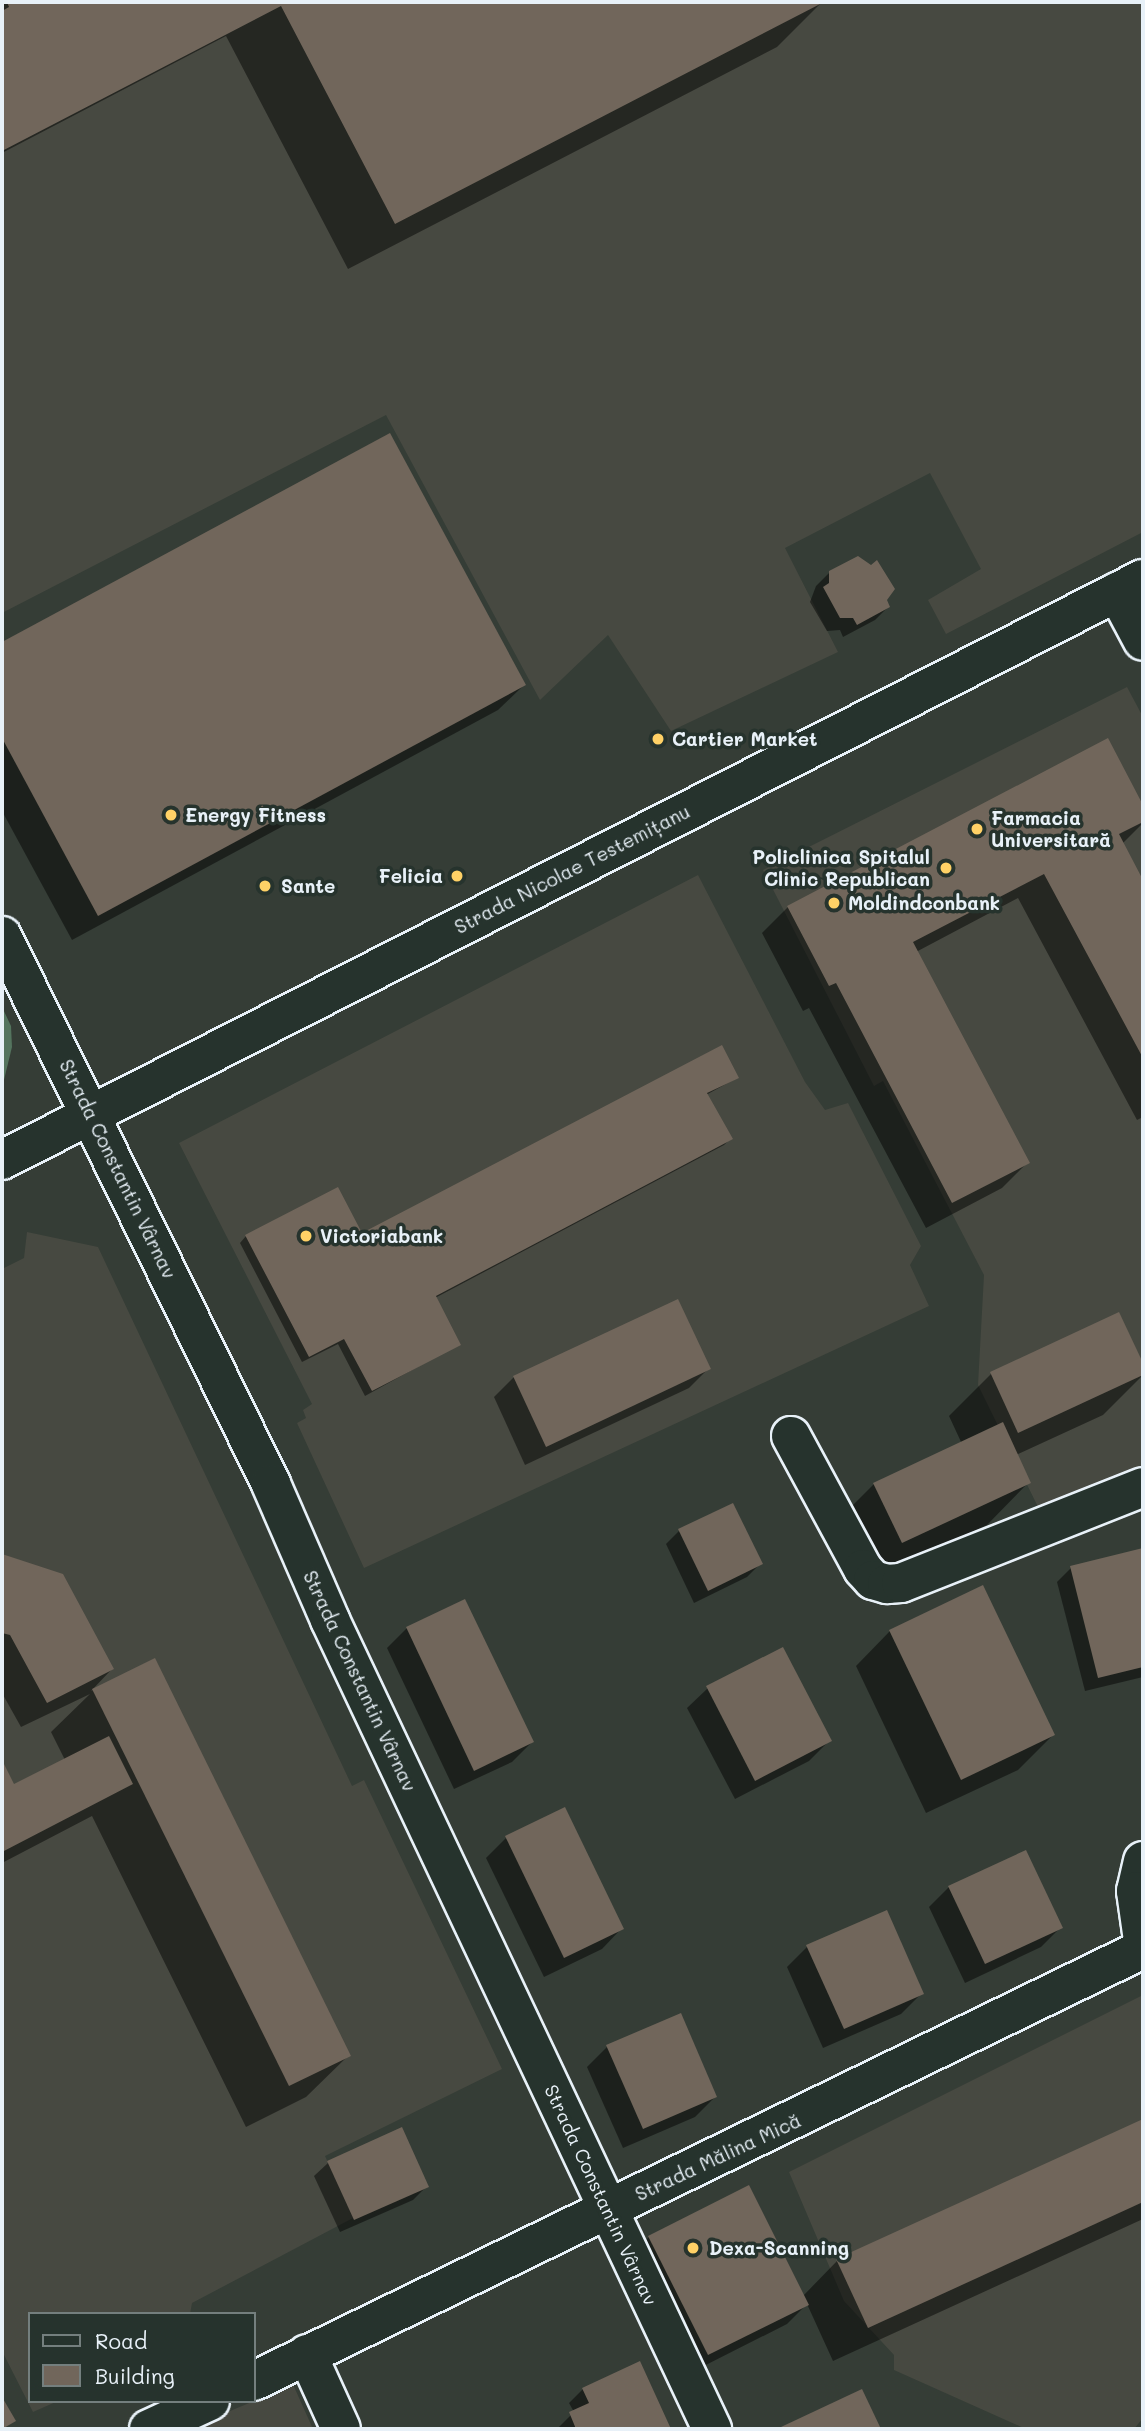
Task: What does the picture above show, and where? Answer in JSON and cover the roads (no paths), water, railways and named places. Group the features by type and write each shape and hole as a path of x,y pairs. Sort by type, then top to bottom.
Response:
{"street":[{"path":"1130,586 1143,641"},
{"name":"Strada Nicolae Testemițanu","path":"2,1160 1130,586"},
{"name":"Strada Constantin Vârnav","path":"2,936 93,1115 271,1484 607,2210 712,2429"},
{"path":"791,1436 863,1569 873,1580 887,1584 901,1583 1143,1487"},
{"path":"1143,1861 1136,1891 1143,1940"},
{"name":"Strada Mălina Mică","path":"256,2380 1143,1949"},
{"path":"307,2354 341,2429"},
{"path":"149,2429 206,2403"}],"place":[{"name":"Cartier Market","path":"658,739"},
{"name":"Energy Fitness","path":"171,815"},
{"name":"Farmacia Universitară","path":"977,829"},
{"name":"Policlinica Spitalul Clinic Republican","path":"946,868"},
{"name":"Felicia","path":"457,876"},
{"name":"Sante","path":"265,886"},
{"name":"Moldindconbank","path":"834,903"},
{"name":"Victoriabank","path":"306,1236"},
{"name":"Dexa-Scanning","path":"693,2248"}]}
